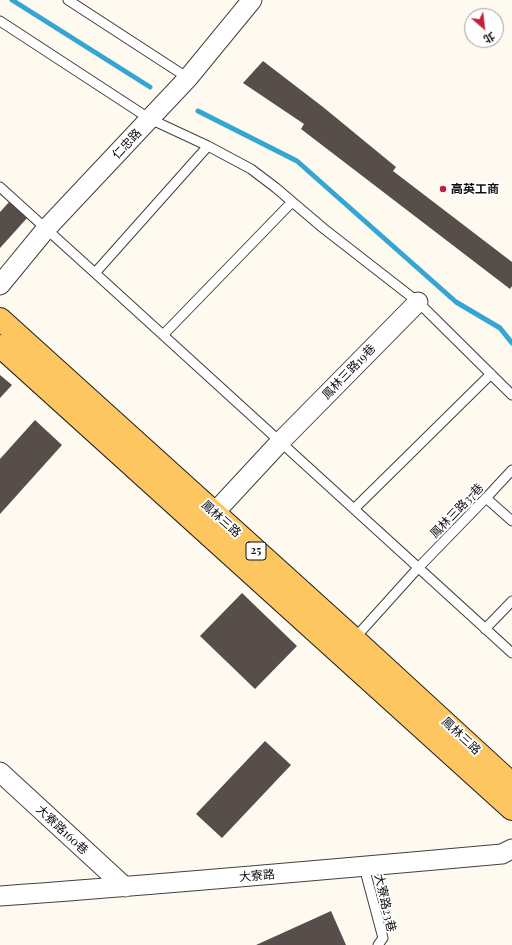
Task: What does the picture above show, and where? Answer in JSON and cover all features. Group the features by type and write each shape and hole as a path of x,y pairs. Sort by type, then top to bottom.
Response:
{"main road":[{"name":"鳳林三路","path":"0,319 207,520 512,809"},
{"name":"鳳林三路","path":"0,346 207,520 354,638 512,784"}],"street":[{"name":"仁忠路","path":"0,285 46,229 188,78 252,0"},
{"name":"鳳林三路19巷","path":"207,520 280,442 418,302"},
{"name":"大寮路160巷","path":"0,772 125,887"},
{"name":"大寮路","path":"0,896 364,867 502,854 512,849"}],"lane":[{"path":"68,0 188,78"},
{"path":"0,21 150,119 208,146 251,169 323,228 418,302 512,395"},
{"path":"95,273 208,146"},
{"path":"0,187 512,654"},
{"path":"163,335 292,202"},
{"path":"354,509 491,374"},
{"name":"鳳林三路37巷","path":"354,638 418,568 512,470"},
{"path":"486,498 512,522"},
{"path":"485,629 512,601"},
{"name":"大寮路23巷","path":"364,867 383,938 378,945"}],"building":[{"path":"263,61 323,107 396,167 393,171 512,262 512,286 510,289 301,129 304,124 243,83"},
{"path":"10,201 28,217 0,248 0,212"},
{"path":"0,375 12,385 0,398"},
{"path":"35,420 62,445 0,514 0,459"},
{"path":"242,593 297,646 255,689 200,636"},
{"path":"265,741 291,765 222,838 196,814"},
{"path":"331,911 346,945 256,945"}],"waterway":[{"path":"12,0 150,87"},
{"path":"198,111 297,161 456,302 500,328 512,343"}],"place":[{"name":"高英工商","path":"443,189"}]}
